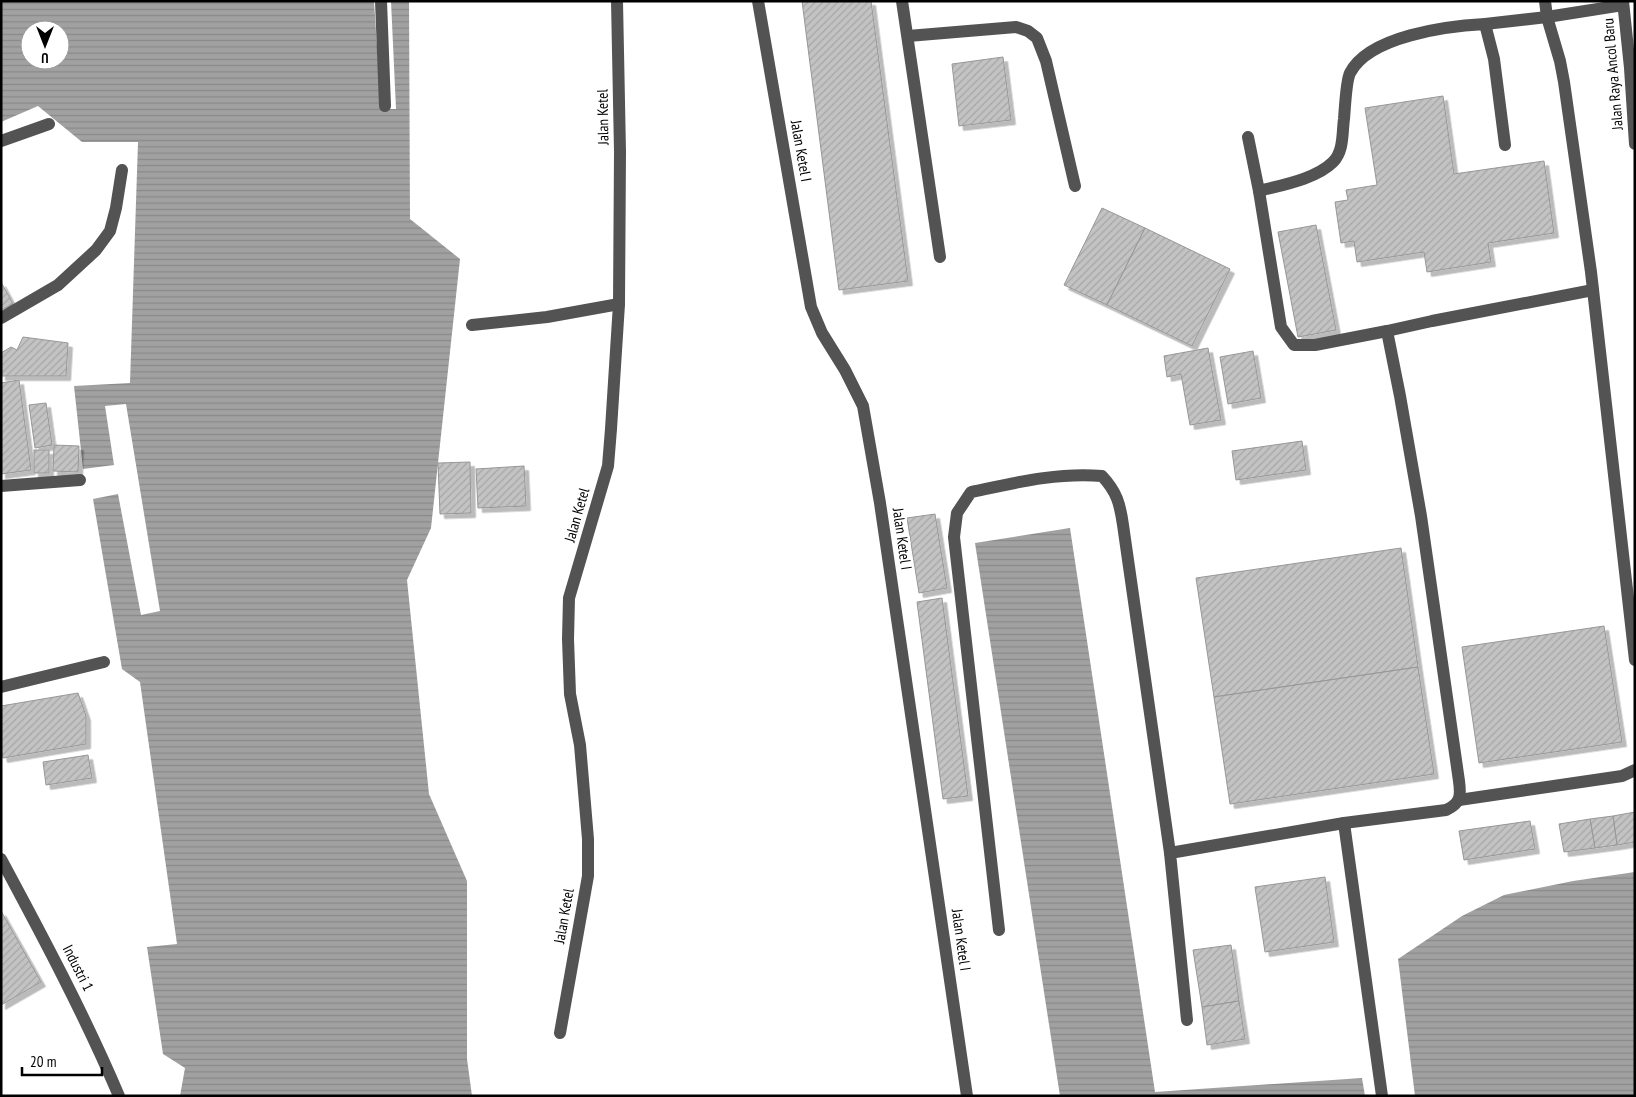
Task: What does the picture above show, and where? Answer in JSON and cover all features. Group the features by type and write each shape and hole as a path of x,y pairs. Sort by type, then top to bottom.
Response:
{"lane":[{"path":"381,1 385,106"},
{"name":"Jalan Ketel","path":"560,1033 588,876 588,838 580,745 570,694 569,598 608,466 619,304 620,152 616,1"},
{"name":"Jalan Ketel I","path":"758,1 811,307 822,333 845,370 863,406 880,503 967,1096"},
{"path":"902,1 940,257"},
{"path":"1545,1 1547,17 1564,82 1593,290 1635,660"},
{"path":"1259,191 1316,174 1333,162 1341,152 1349,74 1363,56 1410,35 1460,25 1547,17 1623,3"},
{"name":"Jalan Raya Ancol Baru","path":"1623,3 1632,67 1635,144"},
{"path":"1485,24 1496,68 1505,145"},
{"path":"908,36 1016,27 1028,31 1038,38 1046,61 1075,186"},
{"path":"1,141 49,124"},
{"path":"1248,137 1259,191 1281,327 1294,345 1315,345 1593,290"},
{"path":"1,318 58,285 96,250 110,231 122,170"},
{"path":"472,325 548,317 619,304"},
{"path":"1170,853 1344,822 1446,810 1454,806 1459,800 1459,781 1421,516 1387,331"},
{"path":"999,930 954,537 957,513 971,492 1035,478 1087,474 1102,476 1111,486 1120,503 1170,853 1187,1020"},
{"path":"1,486 80,480"},
{"path":"1,687 104,662"},
{"path":"1459,800 1622,776 1635,770"},
{"path":"1344,822 1382,1096"},
{"name":"Industri 1","path":"1,859 62,972 119,1096"}],"shaded area":[{"path":"1,1 409,1 410,219 460,259 431,528 407,580 429,794 467,881 467,1059 472,1096 180,1096 185,1068 163,1054 147,947 177,944 140,682 122,669 93,499 118,494 141,615 160,611 126,404 105,406 114,465 83,469 74,386 130,383 138,142 82,142 38,106 1,122"},
{"path":"1070,528 1155,1092 1362,1078 1365,1096 1060,1096 975,543"},
{"path":"1635,872 1635,1096 1415,1096 1398,959 1462,916 1504,895 1573,881"}],"pier":[{"path":"374,1 391,1 396,109 381,109"}],"building":[{"path":"802,1 871,1 908,281 839,290"},
{"path":"1003,57 1011,120 959,126 952,64"},
{"path":"1443,96 1454,174 1544,161 1554,233 1488,243 1491,262 1427,272 1424,252 1357,262 1354,241 1341,243 1335,202 1348,200 1346,190 1377,185 1365,108"},
{"path":"1102,208 1145,228 1107,305 1064,285"},
{"path":"1316,225 1336,330 1298,337 1278,232"},
{"path":"1145,228 1230,269 1192,346 1107,305"},
{"path":"1,282 13,304 1,310"},
{"path":"23,337 68,343 66,376 1,376 1,353 11,347 17,350"},
{"path":"1208,348 1221,420 1190,425 1181,374 1167,377 1164,356"},
{"path":"1253,351 1261,398 1228,404 1220,357"},
{"path":"19,380 31,470 1,474 1,383"},
{"path":"46,403 52,445 35,448 29,405"},
{"path":"1302,441 1306,470 1236,480 1232,451"},
{"path":"54,445 79,446 78,472 53,471"},
{"path":"34,450 49,450 49,473 34,473"},
{"path":"470,462 471,513 440,514 438,463"},
{"path":"524,466 526,506 478,508 476,469"},
{"path":"935,514 947,588 919,593 907,518"},
{"path":"1401,548 1418,667 1214,697 1196,578"},
{"path":"942,598 968,796 943,799 917,602"},
{"path":"1604,626 1622,742 1479,763 1462,647"},
{"path":"1418,667 1434,774 1230,804 1214,697"},
{"path":"78,693 86,716 86,744 3,758 1,749 1,706"},
{"path":"88,755 92,778 46,785 43,762"},
{"path":"1635,812 1635,842 1617,845 1613,816"},
{"path":"1613,816 1617,845 1595,848 1590,819"},
{"path":"1590,819 1595,848 1564,852 1559,824"},
{"path":"1530,821 1535,849 1464,860 1459,831"},
{"path":"1325,877 1334,942 1265,952 1255,887"},
{"path":"1,911 41,982 1,1005"},
{"path":"1231,945 1239,1001 1202,1007 1193,950"},
{"path":"1239,1001 1245,1039 1207,1045 1202,1007"}]}
